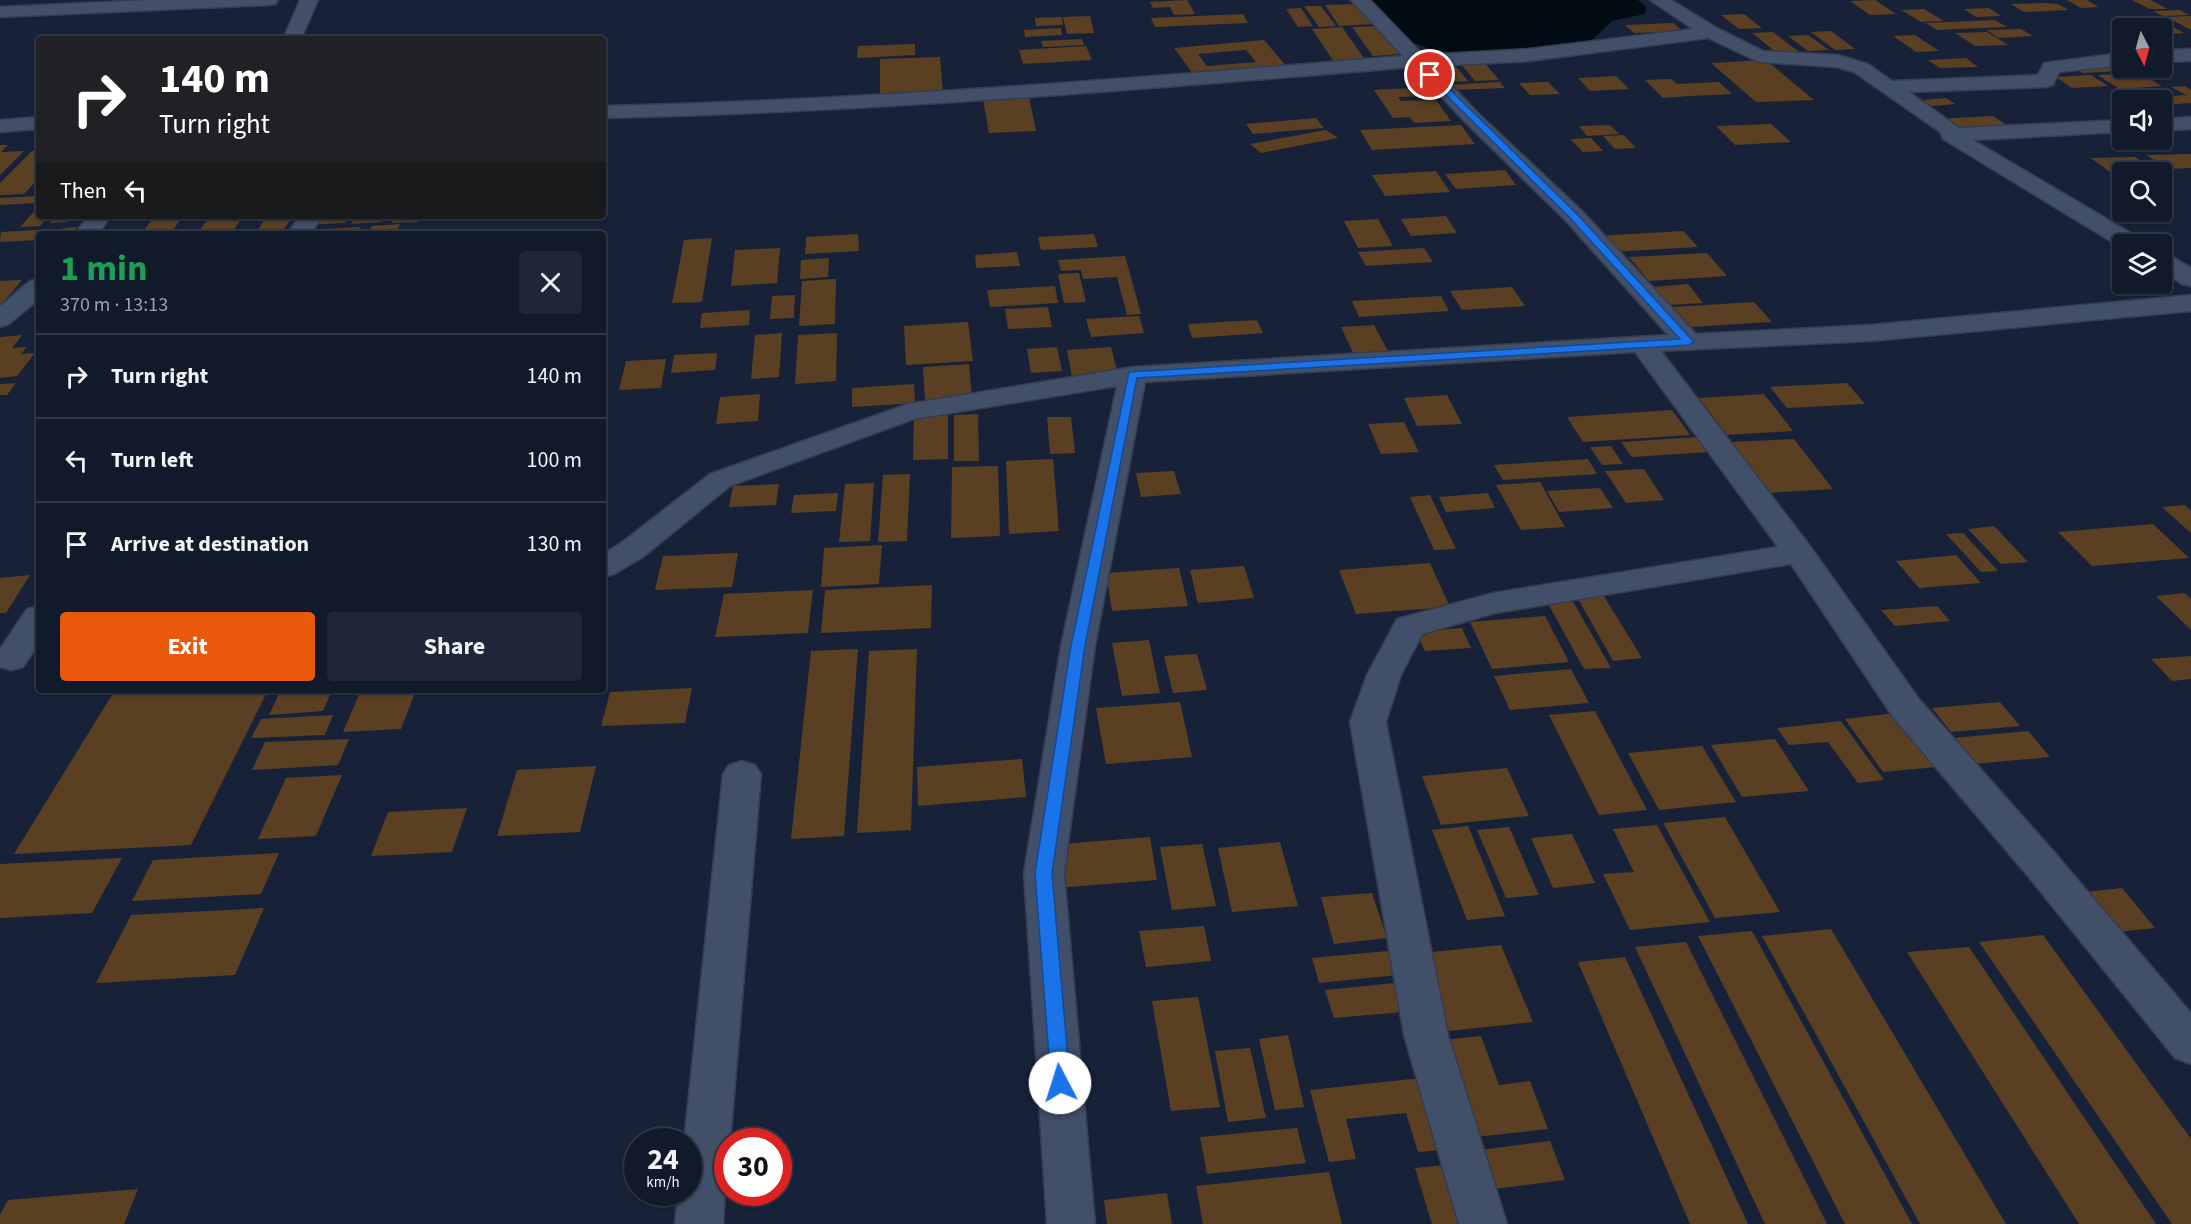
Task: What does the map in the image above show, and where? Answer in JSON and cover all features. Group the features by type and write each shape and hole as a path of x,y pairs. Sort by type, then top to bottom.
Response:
{"street":[{"path":"0,12 269,0"},
{"path":"293,36 309,0"},
{"path":"1360,0 1470,116 1574,216 1689,342"},
{"path":"1659,0 1711,32 1759,57 1838,61 1861,68 1950,130 1950,135"},
{"path":"606,112 695,110 1066,90 1417,61 1528,55 1711,32"},
{"path":"2172,56 2191,55"},
{"path":"1888,87 2046,81 2051,67 2112,60"},
{"path":"0,126 36,123"},
{"path":"2172,124 2191,123"},
{"path":"1950,135 2112,127"},
{"path":"1950,135 2116,234"},
{"path":"2172,267 2191,279"},
{"path":"0,319 36,289"},
{"path":"606,565 632,550 720,480 908,412 1132,375 1642,344 1870,333 2191,303"},
{"path":"1642,344 1799,553 1906,708 2041,864 2191,1045"},
{"path":"1071,1224 1044,873 1078,646 1132,375"},
{"path":"1483,1224 1426,1035 1368,722 1384,675 1409,627 1493,603 1799,553"},
{"path":"17,659 36,623"},
{"path":"699,1224 742,774"}],"shaded area":[{"path":"1372,0 1638,0 1646,7 1645,14 1612,21 1592,40 1570,45 1455,53 1430,49 1406,40"}],"building":[{"path":"1187,0 1195,14 1174,15 1170,7 1153,8 1150,2"},
{"path":"1875,0 1896,14 1870,15 1850,1"},
{"path":"2067,0 2087,0 2099,7 2081,8"},
{"path":"2132,0 2151,0 2167,9 2150,9"},
{"path":"1359,4 1374,24 1339,26 1325,5"},
{"path":"2011,4 2058,4 2069,10 2024,12"},
{"path":"1304,6 1321,6 1336,26 1319,27"},
{"path":"1301,8 1313,26 1298,27 1286,9"},
{"path":"1989,8 2001,16 1976,17 1964,9"},
{"path":"1924,9 1944,21 1921,22 1901,10"},
{"path":"2180,10 2189,15 2163,16 2153,11"},
{"path":"1243,14 1248,23 1155,27 1151,18"},
{"path":"1744,14 1762,28 1739,29 1721,15"},
{"path":"1090,16 1094,33 1067,34 1063,17"},
{"path":"2191,16 2191,30 2172,18 2166,17"},
{"path":"1062,17 1063,25 1036,26 1035,18"},
{"path":"1995,20 2007,27 1937,30 1926,23"},
{"path":"1673,23 1683,31 1634,33 1625,25"},
{"path":"1379,26 1400,54 1373,56 1352,27"},
{"path":"2172,26 2184,33 2172,34"},
{"path":"1342,27 1366,61 1334,62 1312,29"},
{"path":"1061,28 1062,35 1025,37 1024,30"},
{"path":"2021,29 2033,36 1998,38 1987,30"},
{"path":"1831,31 1855,49 1835,50 1811,32"},
{"path":"1773,32 1799,52 1777,53 1752,33"},
{"path":"1987,32 2008,45 1975,46 1955,33"},
{"path":"1808,35 1829,50 1808,51 1788,36"},
{"path":"1915,35 1939,51 1916,52 1893,36"},
{"path":"1082,39 1084,45 1043,47 1041,41"},
{"path":"1264,40 1287,67 1194,75 1174,48","holes":["1246,50 1256,62 1207,66 1198,54"]},
{"path":"915,44 915,55 857,58 858,46"},
{"path":"1086,46 1092,60 1023,64 1019,50"},
{"path":"940,57 943,93 880,96 880,59"},
{"path":"1966,58 1978,67 1940,68 1928,60"},
{"path":"1766,60 1814,100 1756,102 1711,63"},
{"path":"1484,62 1499,80 1475,81 1460,63"},
{"path":"1454,64 1468,81 1450,82 1437,65"},
{"path":"2112,64 2112,71 2083,73 2071,66"},
{"path":"2112,74 2112,78 2148,78 2162,86 2120,89 2097,75"},
{"path":"2091,75 2108,86 2072,88 2056,77"},
{"path":"1616,76 1629,89 1590,91 1578,78"},
{"path":"1671,79 1677,84 1719,82 1732,94 1663,98 1645,80"},
{"path":"1500,82 1505,88 1452,90 1447,85"},
{"path":"1548,82 1560,94 1530,95 1519,83"},
{"path":"2185,86 2191,90 2191,103 2172,104 2172,95 2186,95 2171,87"},
{"path":"1432,87 1439,96 1398,97 1401,101 1436,100 1451,121 1414,123 1410,117 1393,118 1374,90"},
{"path":"1029,97 1036,131 989,133 983,99"},
{"path":"1946,98 1955,104 1931,106 1923,100"},
{"path":"1993,116 2011,128 1951,132 1934,119"},
{"path":"1316,118 1324,128 1253,134 1246,124"},
{"path":"1771,124 1791,142 1735,145 1716,126"},
{"path":"1461,125 1475,144 1372,150 1360,130"},
{"path":"1610,125 1619,134 1587,136 1579,126"},
{"path":"1326,130 1338,138 1261,153 1250,144"},
{"path":"1624,135 1636,148 1615,149 1603,136"},
{"path":"1591,138 1603,151 1583,152 1570,139"},
{"path":"0,145 8,145 1,152 24,151 0,175"},
{"path":"36,150 36,181 24,194 0,195 0,183 32,151"},
{"path":"2191,154 2191,168 2172,169 2172,162 2156,162 2147,155"},
{"path":"2135,157 2143,162 2112,162 2112,172 2110,172 2091,158"},
{"path":"1505,170 1516,185 1456,189 1445,174"},
{"path":"1436,171 1450,192 1385,196 1372,175"},
{"path":"36,196 36,203 0,205 0,198"},
{"path":"36,209 36,219 46,219 40,226 20,227"},
{"path":"1446,216 1457,233 1411,236 1401,219"},
{"path":"53,219 70,219 68,222 50,223"},
{"path":"153,219 181,219 172,231 143,231"},
{"path":"241,219 233,231 199,231 207,220"},
{"path":"265,219 291,219 283,231 257,231"},
{"path":"306,219 347,219 345,223 303,225"},
{"path":"354,219 384,219 382,222 351,224"},
{"path":"393,219 420,219 418,222 391,223"},
{"path":"1378,219 1393,246 1358,248 1344,221"},
{"path":"400,224 396,231 370,231 372,226"},
{"path":"77,227 74,231 55,231"},
{"path":"361,227 359,231 303,230"},
{"path":"52,229 51,231 36,231 36,240 0,242 1,232"},
{"path":"1683,231 1698,247 1611,252 1598,236"},
{"path":"858,234 859,251 805,254 806,237"},
{"path":"1094,234 1098,247 1041,250 1038,237"},
{"path":"712,238 702,302 672,303 684,240"},
{"path":"780,248 777,283 731,286 735,250"},
{"path":"1424,248 1433,262 1366,266 1358,252"},
{"path":"1017,252 1020,266 976,268 975,255"},
{"path":"1707,253 1727,276 1649,281 1629,257"},
{"path":"1125,256 1141,314 1127,315 1117,277 1083,279 1081,270 1061,271 1058,260"},
{"path":"829,258 828,277 800,279 801,260"},
{"path":"1079,273 1086,302 1064,303 1058,274"},
{"path":"836,279 835,324 799,326 802,281"},
{"path":"22,280 0,306 0,281"},
{"path":"1688,284 1703,303 1667,305 1652,287"},
{"path":"1055,286 1058,303 990,307 987,290"},
{"path":"1512,287 1525,306 1462,310 1450,291"},
{"path":"795,295 794,318 770,319 772,296"},
{"path":"1441,296 1449,311 1359,317 1352,301"},
{"path":"1754,302 1772,322 1689,327 1673,307"},
{"path":"1048,307 1052,327 1008,329 1005,309"},
{"path":"750,310 749,325 700,328 702,313"},
{"path":"1139,316 1144,333 1091,337 1086,319"},
{"path":"1257,320 1263,333 1192,338 1188,324"},
{"path":"968,322 973,361 906,365 904,326"},
{"path":"1374,325 1390,355 1355,357 1341,327"},
{"path":"782,333 779,377 751,379 755,335"},
{"path":"837,333 836,381 795,384 798,335"},
{"path":"22,335 12,348 27,347 21,354 35,353 17,376 0,378 0,337"},
{"path":"1057,347 1062,371 1031,373 1027,349"},
{"path":"1111,347 1118,374 1072,377 1067,350"},
{"path":"717,353 715,370 671,373 674,355"},
{"path":"666,359 661,388 619,390 626,361"},
{"path":"969,364 972,397 925,400 923,367"},
{"path":"16,383 7,395 0,395 0,384"},
{"path":"1847,383 1865,404 1787,408 1770,387"},
{"path":"914,384 915,403 852,407 852,388"},
{"path":"760,394 758,421 716,424 720,397"},
{"path":"1764,394 1793,431 1727,435 1699,398"},
{"path":"1447,395 1462,424 1417,426 1404,398"},
{"path":"1672,410 1690,435 1583,442 1567,417"},
{"path":"948,414 948,459 913,460 914,415"},
{"path":"978,414 979,461 954,461 954,415"},
{"path":"1047,417 1071,417 1075,453 1050,454"},
{"path":"1404,422 1419,452 1381,454 1368,424"},
{"path":"1698,437 1709,452 1632,457 1621,442"},
{"path":"1794,439 1833,489 1767,493 1730,442"},
{"path":"1611,446 1623,464 1602,465 1590,447"},
{"path":"1053,459 1059,531 1009,534 1006,461"},
{"path":"1588,459 1597,474 1503,480 1494,465"},
{"path":"998,466 1000,536 951,538 952,467"},
{"path":"1644,469 1664,500 1626,503 1605,471"},
{"path":"1174,471 1181,494 1141,497 1136,473"},
{"path":"910,474 907,541 878,542 883,475"},
{"path":"1540,482 1565,527 1521,530 1496,485"},
{"path":"874,483 870,541 839,542 845,484"},
{"path":"779,484 776,505 729,507 733,486"},
{"path":"1600,488 1613,508 1559,512 1547,491"},
{"path":"838,493 836,511 791,513 794,495"},
{"path":"1488,493 1495,508 1446,512 1439,497"},
{"path":"1430,495 1456,549 1434,550 1410,497"},
{"path":"2185,505 2191,511 2191,533 2162,507"},
{"path":"2153,524 2189,558 2092,566 2058,532"},
{"path":"1994,526 2028,562 2001,564 1968,529"},
{"path":"1963,533 1998,571 1981,572 1946,534"},
{"path":"882,545 879,584 821,587 824,548"},
{"path":"738,553 732,587 655,590 663,556"},
{"path":"1956,555 1981,583 1919,588 1896,561"},
{"path":"1430,563 1450,607 1356,614 1339,570"},
{"path":"1244,566 1254,598 1198,603 1190,570"},
{"path":"1179,568 1188,606 1112,611 1106,573"},
{"path":"30,575 6,613 0,613 0,578"},
{"path":"932,585 931,628 821,633 825,590"},
{"path":"813,590 808,633 715,637 724,594"},
{"path":"1602,593 1642,658 1613,661 1576,595"},
{"path":"2185,593 2191,599 2191,630 2156,596"},
{"path":"1571,598 1611,668 1584,669 1546,600"},
{"path":"1937,606 1950,621 1895,626 1881,610"},
{"path":"1545,616 1569,662 1492,669 1470,622"},
{"path":"1462,628 1471,648 1425,651 1416,632"},
{"path":"1149,640 1160,693 1122,696 1112,643"},
{"path":"858,649 844,836 791,839 811,651"},
{"path":"917,649 911,830 857,833 869,651"},
{"path":"1197,654 1207,690 1173,693 1164,656"},
{"path":"2191,656 2191,679 2172,681 2151,659"},
{"path":"1571,669 1589,703 1510,710 1494,676"},
{"path":"692,688 685,723 601,726 610,692"},
{"path":"113,693 267,693 191,845 14,854"},
{"path":"280,693 331,693 323,711 269,715"},
{"path":"360,693 415,693 401,729 343,732"},
{"path":"1180,702 1192,757 1106,764 1096,708"},
{"path":"2000,702 2020,726 1951,732 1932,708"},
{"path":"1595,711 1647,810 1599,815 1549,715"},
{"path":"1896,713 1937,767 1883,772 1845,719"},
{"path":"333,715 325,735 251,738 261,719"},
{"path":"1841,721 1884,780 1858,783 1828,742 1789,745 1777,728"},
{"path":"2028,731 2050,757 1963,765 1943,739"},
{"path":"349,739 338,765 252,770 265,742"},
{"path":"1775,739 1809,791 1742,797 1711,745"},
{"path":"1702,746 1736,802 1659,810 1628,753"},
{"path":"1022,759 1026,797 918,806 917,767"},
{"path":"596,766 580,832 497,836 517,770"},
{"path":"1507,768 1529,816 1441,825 1422,776"},
{"path":"342,775 316,836 258,839 286,778"},
{"path":"467,808 452,852 371,856 388,812"},
{"path":"1725,817 1780,912 1715,918 1663,823"},
{"path":"1657,825 1710,922 1630,930 1603,874 1634,872 1613,829"},
{"path":"1468,826 1505,916 1467,920 1432,830"},
{"path":"1509,827 1539,895 1506,898 1477,830"},
{"path":"1572,834 1595,883 1553,888 1531,838"},
{"path":"1150,837 1157,880 1055,888 1049,845"},
{"path":"1280,842 1298,906 1232,912 1218,848"},
{"path":"1202,844 1216,906 1172,910 1160,847"},
{"path":"279,853 261,894 132,901 153,860"},
{"path":"122,858 92,913 0,918 0,864"},
{"path":"2122,888 2155,928 2108,933 2077,893"},
{"path":"1372,893 1387,938 1334,944 1321,897"},
{"path":"264,908 235,975 96,983 131,915"},
{"path":"1204,926 1211,961 1146,967 1139,931"},
{"path":"1831,929 2006,1224 1920,1224 1762,936"},
{"path":"1752,931 1912,1224 1845,1224 1698,936"},
{"path":"2043,935 2191,1139 2191,1224 2172,1224 1979,942"},
{"path":"1686,942 1827,1224 1765,1224 1635,947"},
{"path":"1501,945 1533,1022 1449,1031 1422,953"},
{"path":"1969,947 2156,1224 2079,1224 1907,952"},
{"path":"1399,950 1407,974 1319,983 1312,958"},
{"path":"1625,957 1748,1224 1690,1224 1578,962"},
{"path":"1405,982 1414,1011 1334,1018 1325,990"},
{"path":"1198,997 1220,1107 1171,1111 1152,1001"},
{"path":"1288,1035 1304,1107 1275,1110 1259,1039"},
{"path":"1481,1036 1499,1085 1530,1081 1548,1129 1466,1138 1432,1041"},
{"path":"1250,1048 1266,1118 1228,1122 1215,1051"},
{"path":"1430,1077 1453,1149 1418,1152 1406,1113 1346,1119 1356,1159 1329,1162 1310,1090"},
{"path":"1297,1128 1306,1163 1207,1174 1200,1137"},
{"path":"1550,1141 1565,1180 1478,1191 1465,1152"},
{"path":"1453,1164 1472,1224 1432,1224 1415,1168"},
{"path":"1329,1172 1342,1224 1203,1224 1196,1186"},
{"path":"138,1189 124,1224 0,1224 0,1215 8,1200"},
{"path":"1167,1193 1172,1224 1107,1224 1104,1200"}],"route":[{"path":"1060,1083 1044,873 1078,646 1132,375 1689,342 1574,216 1430,75"}]}
